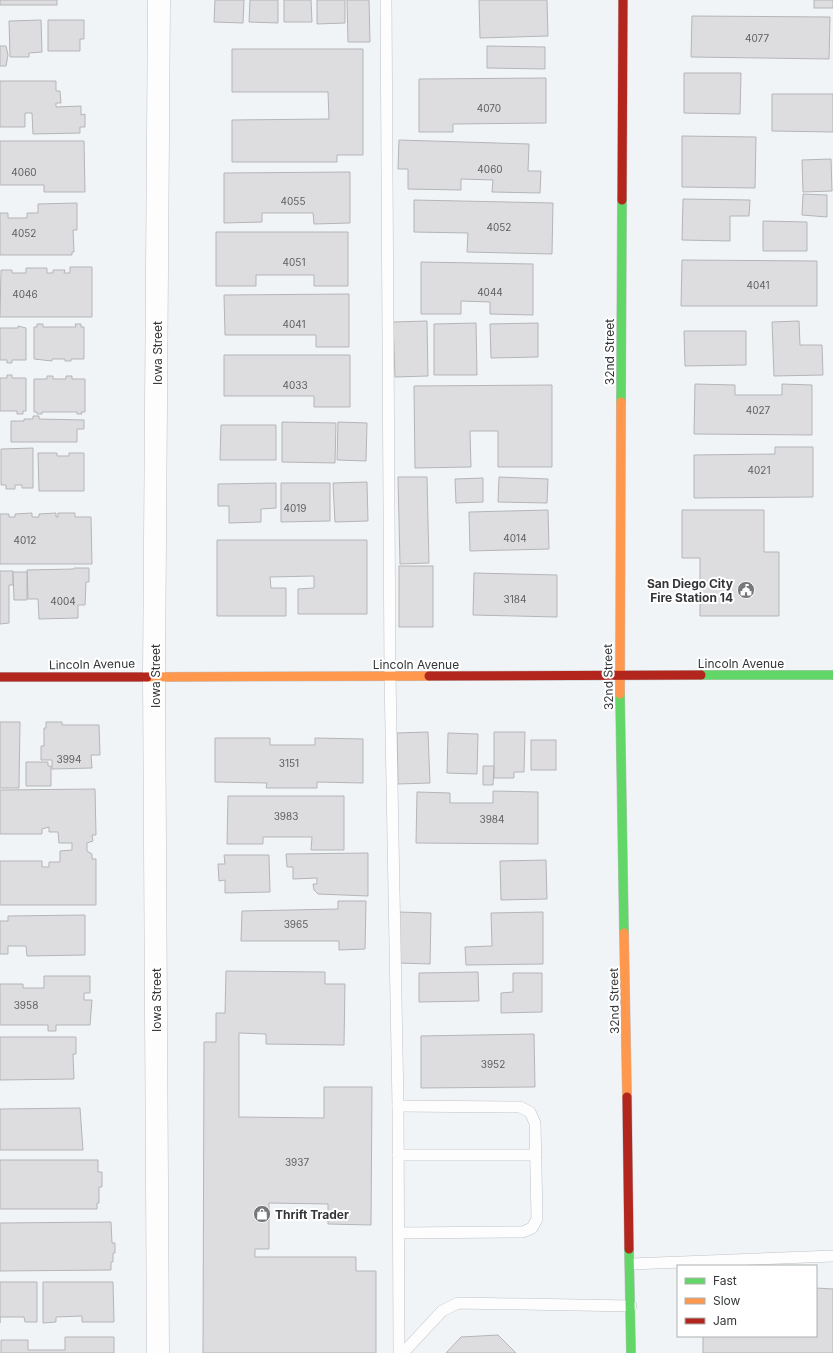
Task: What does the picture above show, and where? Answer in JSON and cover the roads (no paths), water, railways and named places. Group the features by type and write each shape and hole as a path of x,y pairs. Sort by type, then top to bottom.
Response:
{"street":[{"name":"Iowa Street","path":"158,1353 154,676 159,0"},
{"name":"32nd Street","path":"623,0 620,675 631,1264 631,1353"},
{"name":"Lincoln Avenue","path":"0,677 833,675"}],"lane":[{"path":"386,0 390,676 398,1106 399,1353"},
{"path":"398,1106 520,1107 530,1112 535,1123 537,1219 532,1228 524,1232 399,1233"},
{"path":"398,1155 536,1155"},
{"path":"631,1264 833,1256"},
{"path":"403,1353 442,1311 458,1304 631,1306"}],"place":[{"name":"San Diego City Fire Station 14","path":"746,590"},
{"name":"Thrift Trader","path":"262,1214"}]}
